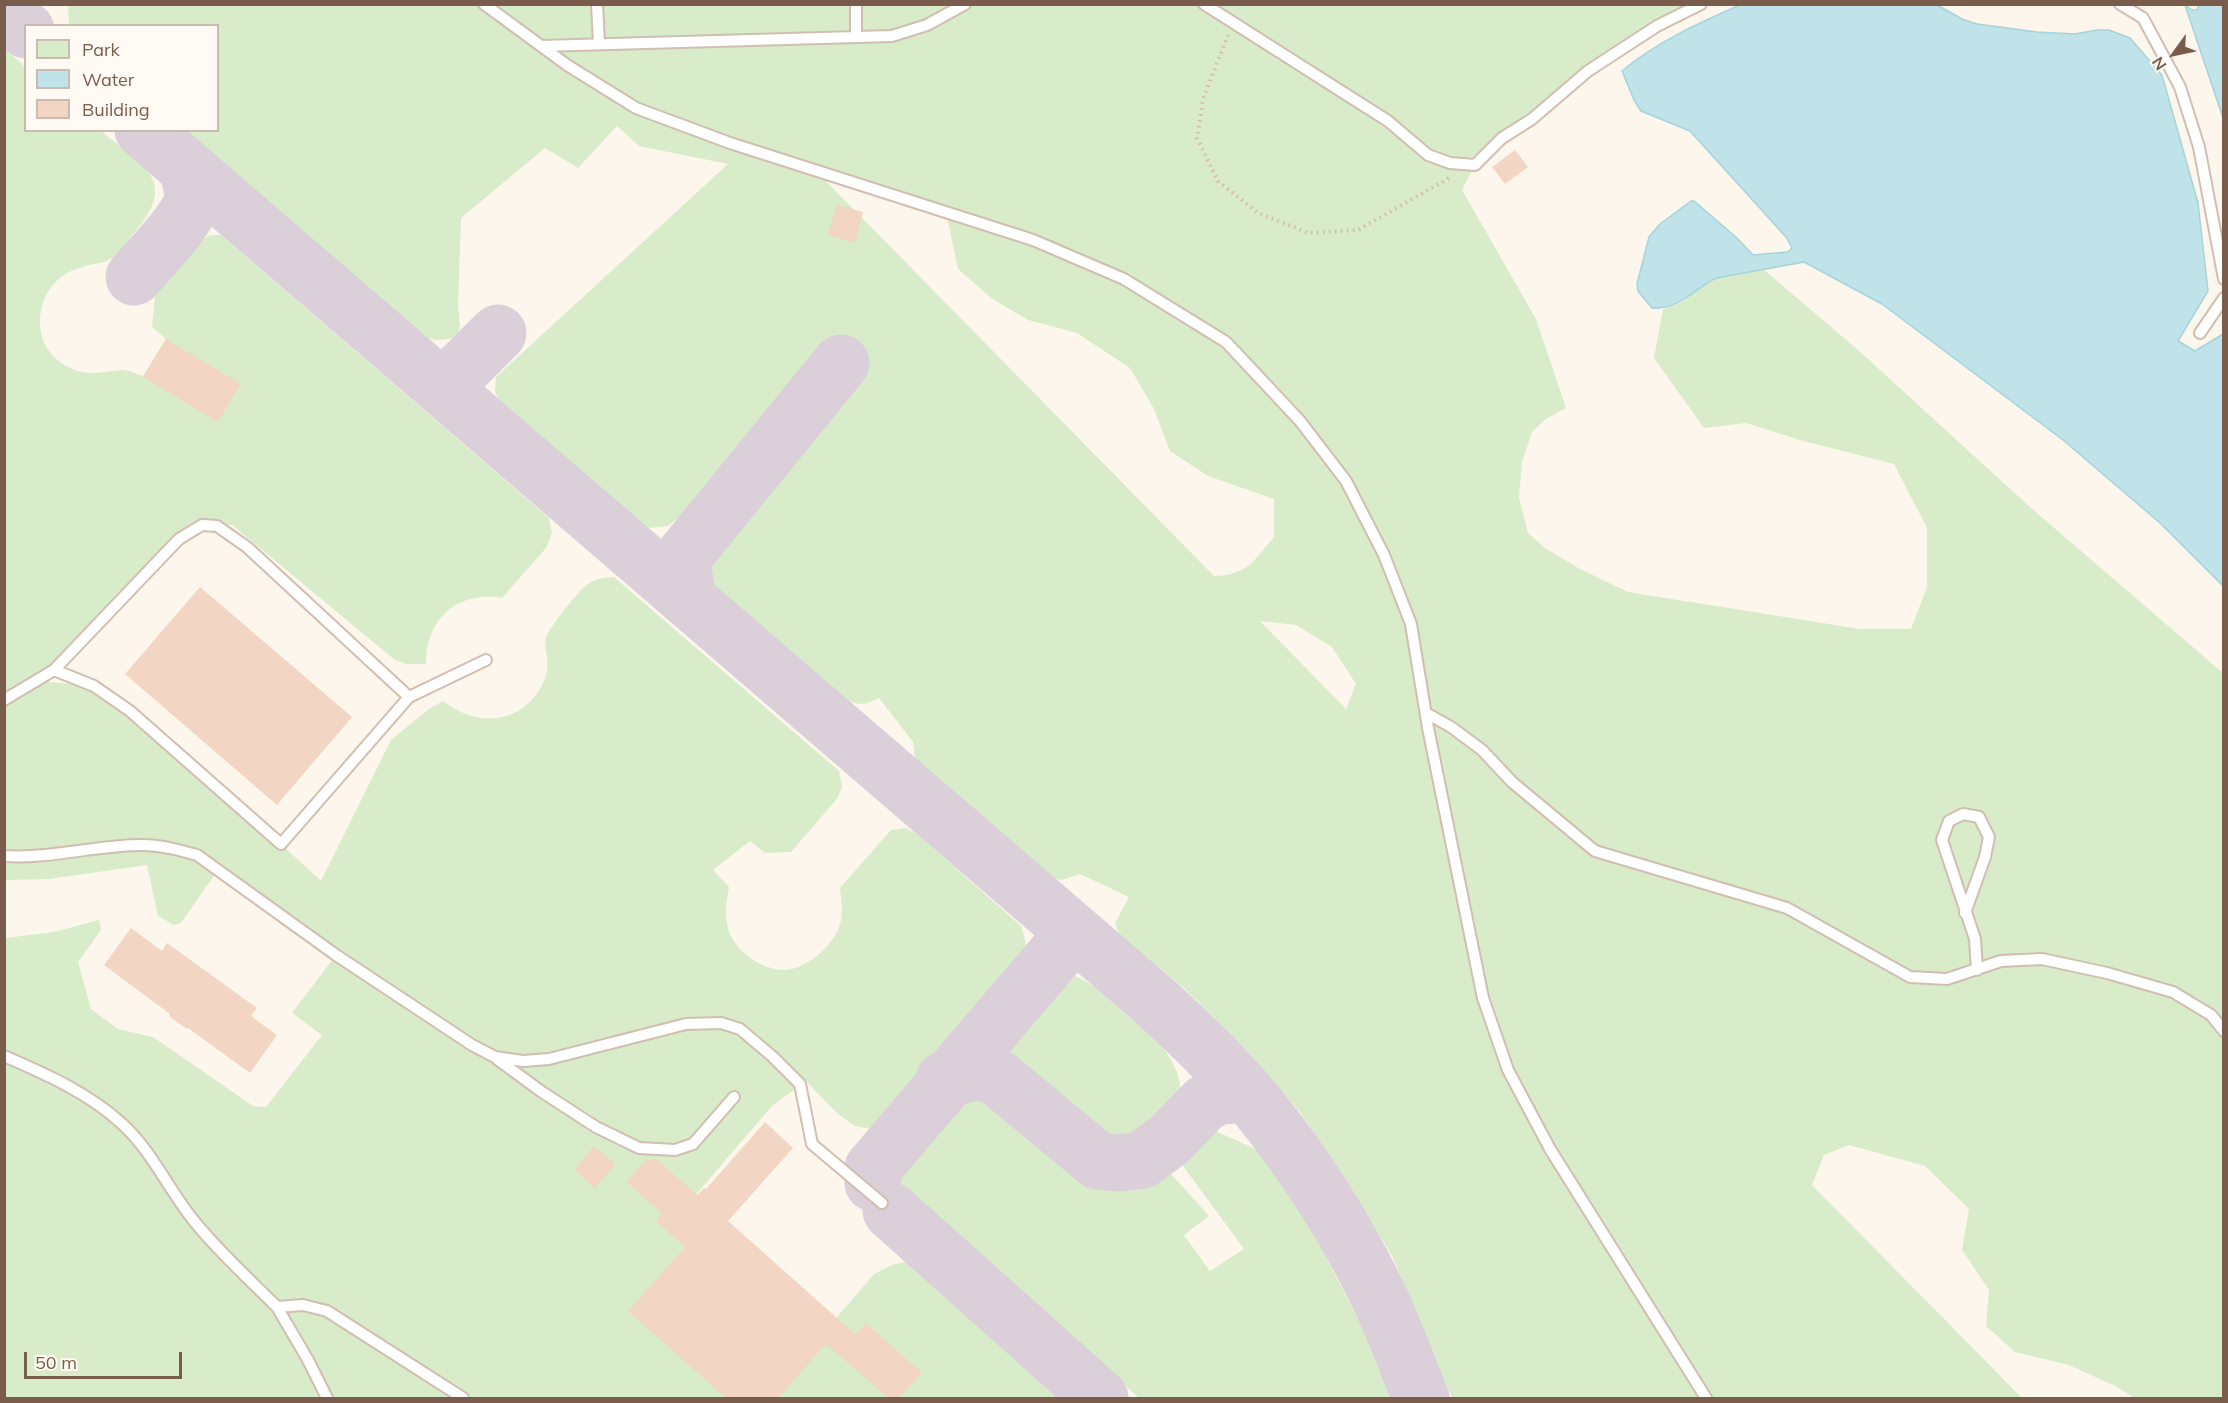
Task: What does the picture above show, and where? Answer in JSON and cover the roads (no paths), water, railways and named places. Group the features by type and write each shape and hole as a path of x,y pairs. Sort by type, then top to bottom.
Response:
{"lane":[{"path":"483,4 541,46 636,108 740,146 1033,240 1124,279 1226,342 1300,420 1346,480 1384,555 1411,624 1426,713 1483,998 1508,1070 1550,1149 1706,1398"},
{"path":"597,4 598,44"},
{"path":"856,4 856,36"},
{"path":"541,46 892,36 927,25 964,4"},
{"path":"1204,4 1388,121 1428,155 1450,163 1475,165 1502,138 1532,119 1588,72 1657,26 1701,4"},
{"path":"2121,4 2143,18 2180,87 2199,147 2223,279"},
{"path":"2200,333 2223,298"},
{"path":"4,700 54,670 179,539 202,525 217,526 248,548 409,697"},
{"path":"54,670 93,686 130,711 281,844 409,697 486,660"},
{"path":"1426,713 1451,727 1482,750 1512,782 1595,851 1787,908 1910,977 1947,979 2001,961 2042,959 2173,992 2211,1015 2223,1031"},
{"path":"1965,913 1985,857 1989,837 1979,817 1963,814 1949,821 1942,840 1965,913 1975,939 1977,970"},
{"path":"4,856 25,857 142,845 172,848 197,855 336,955 472,1045 495,1057 542,1092 578,1115 639,1148 675,1150 693,1144 734,1097"},
{"path":"495,1057 523,1061 549,1059 686,1024 721,1023 740,1029 800,1084 812,1144 882,1203"},
{"path":"4,1056 50,1077 93,1101 121,1122 140,1144 194,1220 277,1307 327,1398"},
{"path":"277,1307 303,1305 327,1311 463,1398"}],"water":[{"path":"1742,4 1937,5 1962,19 1977,24 2037,32 2075,34 2109,30 2130,38 2162,75 2198,203 2208,291 2178,341 2195,351 2223,334 2223,586 2160,523 2063,440 1882,304 1804,262 1716,278 1670,306 1652,308 1638,291 1637,284 1649,237 1660,224 1691,201 1694,201 1737,238 1753,255 1788,252 1792,248 1786,237 1690,131 1641,111 1622,71 1664,42"},
{"path":"2185,5 2192,10 2197,10 2199,5 2223,5 2223,118"}]}
